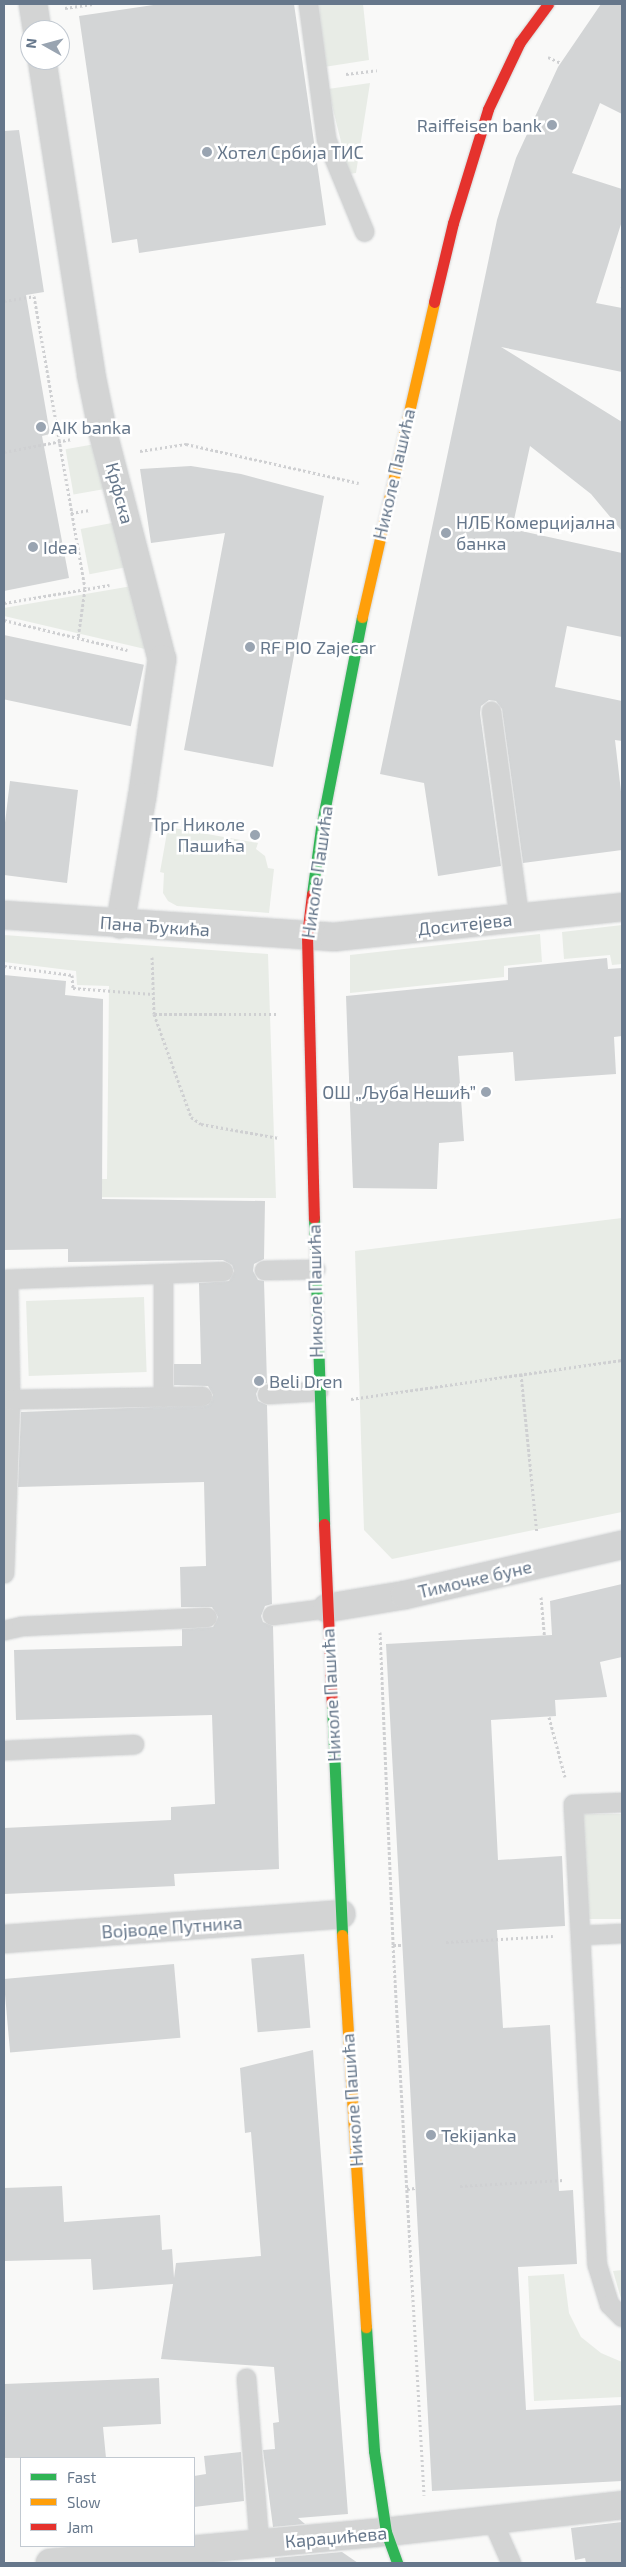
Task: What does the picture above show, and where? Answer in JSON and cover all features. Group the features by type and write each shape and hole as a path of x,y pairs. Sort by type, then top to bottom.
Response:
{"street":[{"path":"33,4 35,20"},
{"name":"Николе Пашића","path":"397,2563 386,2532 374,2451 341,1914 318,1397 307,936 320,828 371,572 453,223 488,109 520,42 548,4"},
{"name":"Крфска","path":"44,70 82,323 107,445 162,659 142,797 120,924"},
{"name":"Доситејева","path":"307,936 334,937 622,907"},
{"name":"Пана Ђукића","path":"4,915 307,936"},
{"name":"Тимочке буне","path":"327,1608 379,1600 622,1545"},
{"name":"Војводе Путника","path":"4,1939 341,1914"},
{"name":"Караџићева","path":"50,2563 426,2528 622,2505"}],"lane":[{"path":"308,4 326,139 364,231"},
{"path":"491,711 519,918"},
{"path":"264,1270 315,1269"},
{"path":"4,1572 10,1399 8,1279 222,1271"},
{"path":"163,1274 163,1397"},
{"path":"267,1394 318,1397"},
{"path":"10,1399 202,1396"},
{"path":"272,1615 327,1608"},
{"path":"4,1630 21,1626 208,1617"},
{"path":"4,1750 134,1744"},
{"path":"622,1802 573,1804 591,2179 597,2265 609,2304 622,2317"},
{"path":"580,1935 622,1933"},
{"path":"246,2378 259,2544"},
{"path":"492,2520 511,2563"}],"path":[{"path":"4,301 34,296 85,589 78,638"},
{"path":"4,452 58,442 107,445 186,444 364,484"},
{"path":"4,603 143,580"},
{"path":"4,620 162,659"},
{"path":"151,926 154,1014 191,1117 201,1124 284,1139"},
{"path":"4,966 72,975 73,988 153,994"},
{"path":"154,1014 278,1014"},
{"path":"318,1397 521,1374 622,1360"},
{"path":"521,1374 544,1635"},
{"path":"379,1600 394,1945 426,2528"},
{"path":"549,1717 573,1804"},
{"path":"446,1942 580,1935"},
{"path":"394,1945 402,1945"},
{"path":"460,2186 591,2179"},
{"path":"407,2189 415,2188"}],"shaded area":[{"path":"319,4 363,4 369,60 324,67"},
{"path":"370,83 356,173 349,174 328,89"},
{"path":"101,443 109,488 74,495 66,449"},
{"path":"117,522 126,567 89,574 81,529"},
{"path":"132,586 145,649 4,616 4,608"},
{"path":"168,827 258,843 256,849 265,856 268,868 274,869 269,913 177,906 168,901 163,893 164,873 160,872"},
{"path":"622,925 622,964 612,965 610,955 564,959 562,932"},
{"path":"540,934 542,962 504,966 504,977 350,993 350,955"},
{"path":"4,935 268,954 276,1198 72,1197 72,1179 107,1179 109,986 77,985 76,971 4,962"},
{"path":"622,1218 622,1512 392,1559 364,1530 355,1251"},
{"path":"144,1297 147,1372 29,1376 26,1301"},
{"path":"582,1814 622,1814 622,1919 582,1919"},
{"path":"622,2270 622,2302 613,2271"},
{"path":"564,2274 569,2313 581,2337 601,2353 622,2362 622,2397 534,2401 528,2276"}],"building":[{"name":"Хотел Србија ТИС","path":"160,4 294,4 326,225 139,253 137,239 112,243 79,16"},
{"path":"601,4 622,4 622,114 600,103 572,173 622,189 622,221 596,303 622,308 622,372 501,347 622,422 622,531 591,494 530,446 512,529 622,553 622,637 567,626 555,687 622,701 622,741 615,740 622,800 622,850 523,863 502,709 496,701 489,700 481,706 480,713 501,866 438,876 424,783 380,774 497,220 516,158 558,67"},
{"path":"19,130 44,292 26,295 50,434 42,436 69,578 4,591 4,131"},
{"path":"191,466 241,474 324,496 273,767 184,750 225,533 151,543 140,469"},
{"path":"4,635 144,665 131,726 4,699"},
{"path":"10,781 78,790 67,883 4,875 4,831"},
{"path":"607,958 608,969 622,968 622,1036 614,1037 616,1074 515,1081 513,1052 458,1056 464,1141 439,1143 437,1189 353,1188 346,996 508,980 508,968"},
{"path":"4,975 66,981 65,995 103,999 102,1199 265,1201 264,1259 254,1264 253,1271 258,1280 264,1281 267,1383 260,1385 256,1394 258,1401 267,1405 272,1604 265,1606 261,1616 263,1622 273,1626 279,1869 174,1874 175,1886 4,1894 4,1828 171,1820 171,1807 215,1804 212,1715 16,1720 14,1650 182,1646 182,1629 213,1627 218,1617 212,1607 181,1607 180,1567 206,1566 204,1482 18,1487 21,1412 208,1405 213,1395 208,1386 174,1385 174,1364 201,1364 199,1283 229,1281 234,1271 232,1265 223,1260 68,1262 68,1249 4,1250"},
{"path":"622,1584 622,1657 600,1662 607,1697 555,1700 556,1716 491,1720 498,1860 562,1856 565,1926 497,1930 503,2028 550,2025 559,2191 573,2190 577,2264 518,2267 526,2410 622,2405 622,2481 432,2491 386,1644 552,1635 550,1601"},
{"path":"304,1954 310,2028 258,2032 251,1959"},
{"path":"174,1964 180,2038 10,2053 4,1979"},
{"path":"313,2050 348,2514 298,2518 305,2524 273,2527 263,2450 275,2449 273,2423 279,2422 274,2367 161,2359 173,2284 93,2290 91,2259 4,2261 4,2188 62,2186 64,2222 160,2215 162,2250 172,2249 174,2278 176,2263 261,2256 251,2132 245,2133 240,2068"},
{"path":"159,2378 161,2424 103,2427 106,2457 4,2458 4,2384"},
{"path":"241,2452 244,2501 195,2507 195,2476 206,2474 204,2456"},
{"path":"622,2522 622,2563 586,2563 585,2558 575,2560 571,2528"},
{"path":"342,2552 358,2563 275,2563 275,2558"}],"traffic: fast":[{"path":"312,894 321,828 362,617"},
{"path":"314,1218 324,1524"},
{"path":"332,1704 342,1935"},
{"path":"366,2327 374,2451 386,2532 397,2563"}],"traffic: slow":[{"path":"362,617 434,302"},
{"path":"342,1935 366,2327"}],"traffic: jam":[{"path":"434,302 453,223 488,109 520,42 548,4"},
{"path":"312,894 307,936 314,1218"},
{"path":"324,1524 332,1704"}],"place":[{"name":"Raiffeisen bank","path":"552,125"},
{"name":"Хотел Србија ТИС","path":"207,152"},
{"name":"AIK banka","path":"41,427"},
{"name":"НЛБ Комерцијална банка","path":"446,533"},
{"name":"Idea","path":"33,547"},
{"name":"RF PIO Zajecar","path":"250,647"},
{"name":"Трг Николе Пашића","path":"255,835"},
{"name":"ОШ „Љуба Нешић”","path":"486,1092"},
{"name":"Beli Dren","path":"259,1381"},
{"name":"Tekijanka","path":"431,2135"}]}
